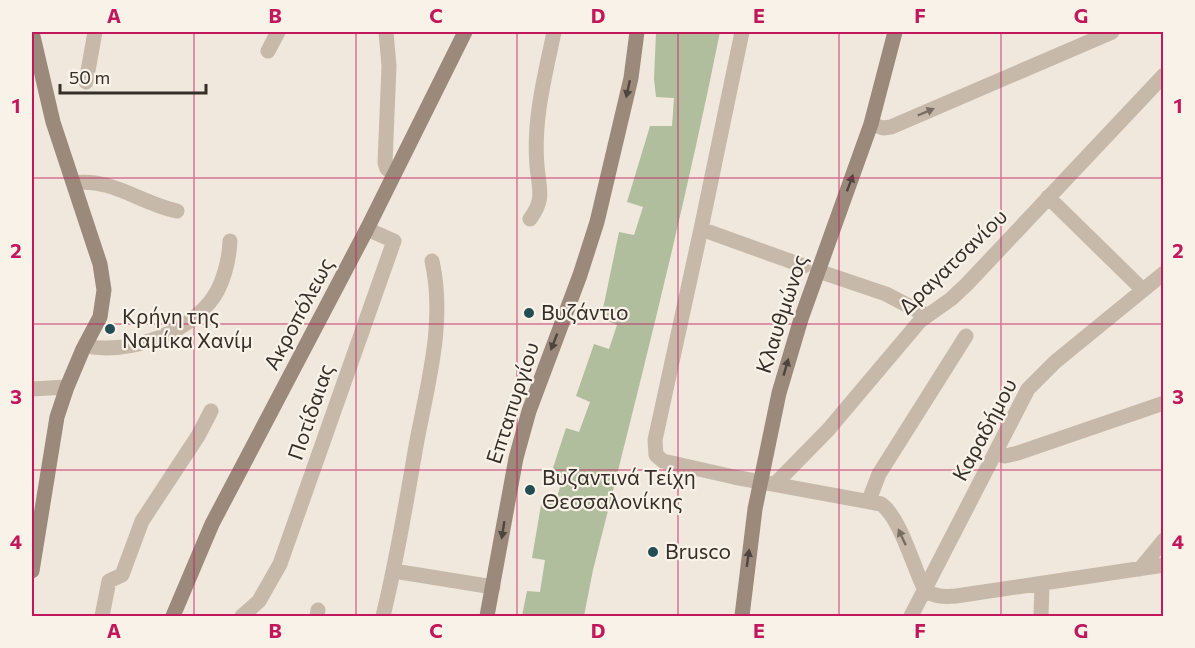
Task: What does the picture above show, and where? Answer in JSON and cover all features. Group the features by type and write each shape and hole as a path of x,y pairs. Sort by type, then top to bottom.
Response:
{"main road":[{"path":"32,32 53,122 100,264 104,290 100,318 67,387 57,417 35,526 32,571"},
{"name":"Ακροπόλεως","path":"173,616 212,524 367,229 465,32"},
{"name":"Επταπυργίου","path":"487,616 518,449 538,385 592,239 631,78 638,32"},
{"name":"Κλαυθμώνος","path":"742,616 768,483 779,393 811,268 871,124 895,32"}],"street":[{"path":"86,82 95,32"},
{"path":"268,51 278,32"},
{"path":"386,32 389,66 386,163 387,169 394,174"},
{"path":"530,219 539,204 537,116 554,32"},
{"path":"742,32 655,440 656,455 663,461 883,504 889,511 926,591 933,595 950,597 1164,565"},
{"path":"871,124 884,128 891,127 1112,32"},
{"name":"Δραγατσανίου","path":"768,483 828,430 926,315 951,299 967,284 1164,75"},
{"path":"74,183 87,181 104,184 152,204 177,211"},
{"path":"1048,197 1143,290"},
{"name":"Ποτίδαιας","path":"242,616 259,601 280,564 394,241 367,229"},
{"path":"701,229 886,294 926,315"},
{"path":"85,346 111,349 134,346 157,338 187,321 207,305 218,289 230,241"},
{"path":"383,616 394,571 435,346 437,296 432,261"},
{"name":"Καραδήμου","path":"911,616 926,591 1028,389 1039,377 1164,273"},
{"path":"869,500 879,474 966,336"},
{"path":"32,389 67,387"},
{"path":"994,453 1005,456 1018,453 1164,403"},
{"path":"102,616 109,581 122,575 142,521 198,436 211,411"},
{"path":"1140,569 1164,540"},
{"path":"394,571 493,587"},
{"path":"1041,616 1042,584"}],"green space":[{"path":"656,32 720,32 676,234 593,570 584,616 522,616 527,591 540,592 545,560 532,558 542,499 555,503 563,478 551,474 566,428 579,432 590,402 576,396 594,344 609,349 617,325 601,318 619,232 634,235 643,207 627,202 650,126 672,126 674,98 656,97 654,79"}],"place":[{"name":"Βυζάντιο","path":"529,313"},
{"name":"Κρήνη της Ναμίκα Χανίμ","path":"110,329"},
{"name":"Βυζαντινά Τείχη Θεσσαλονίκης","path":"530,490"},
{"name":"Brusco","path":"653,552"}]}
